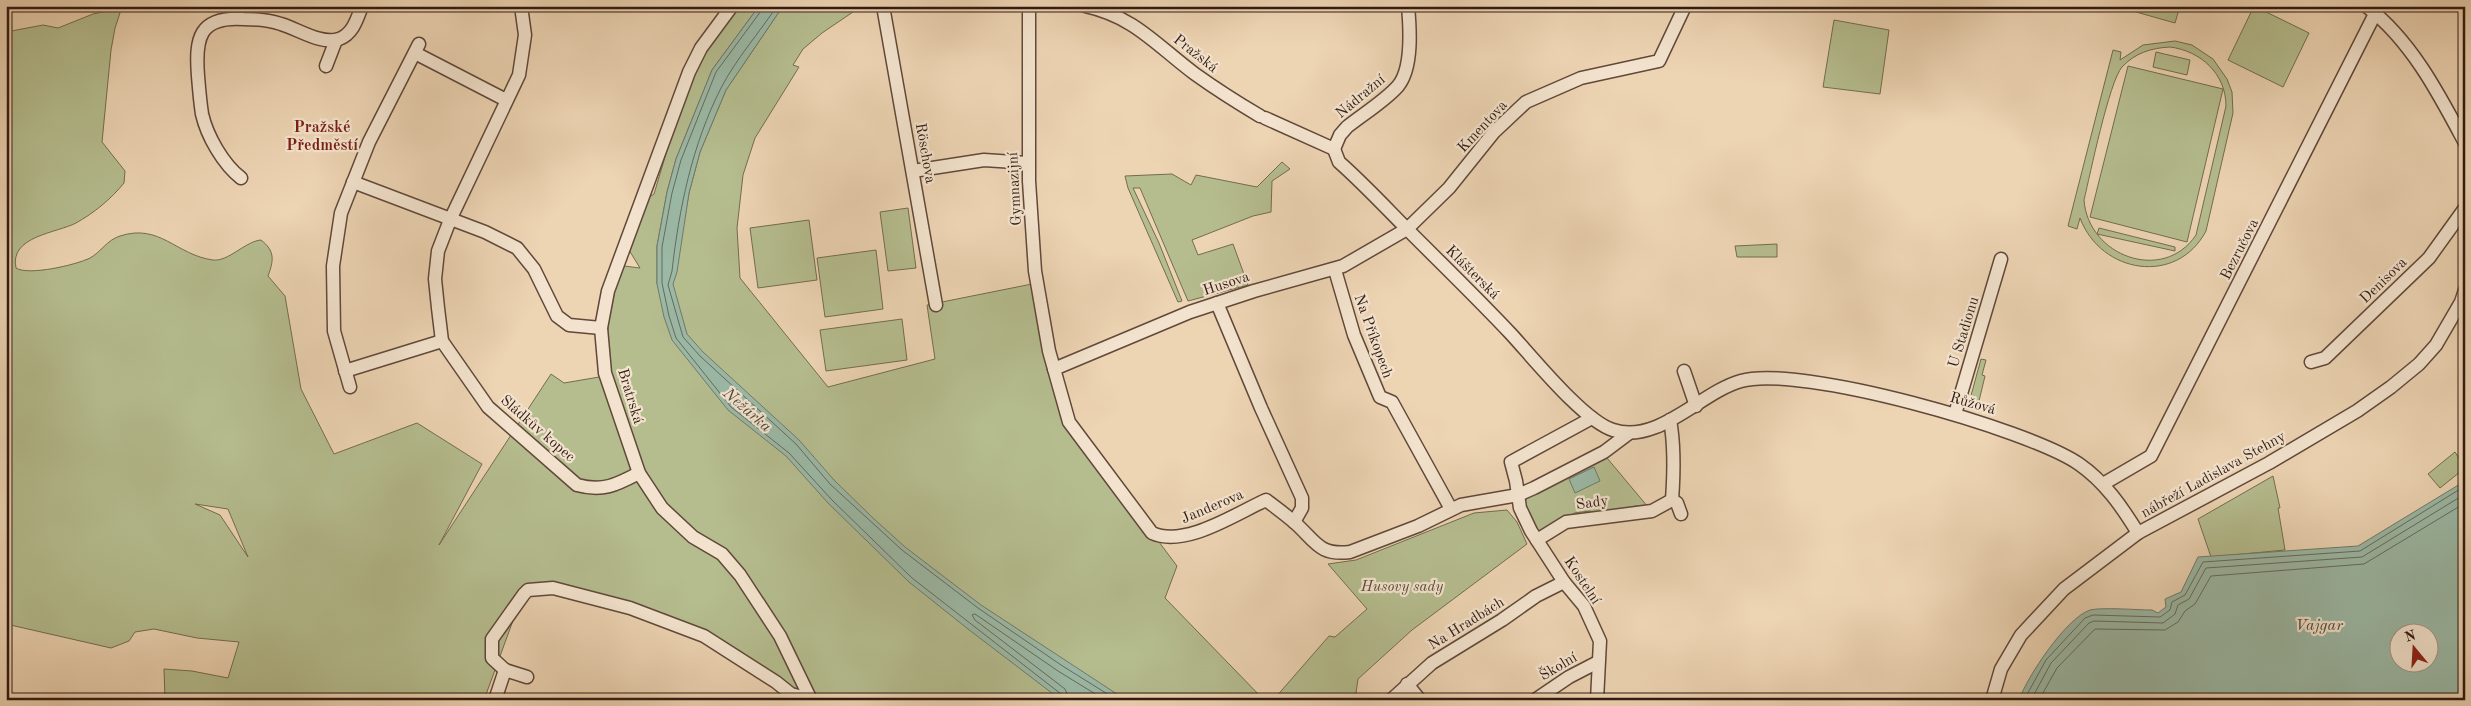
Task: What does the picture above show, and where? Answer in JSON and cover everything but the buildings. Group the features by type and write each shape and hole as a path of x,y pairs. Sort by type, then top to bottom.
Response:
{"street":[{"path":"242,178 232,169 217,147 203,116 196,53 201,33 210,24 238,18 276,22 325,40 336,40 349,33 362,6"},
{"name":"Sládkův kopec","path":"521,6 524,35 519,75 450,220 438,251 435,279 442,340 488,407 577,485 592,489 616,485 639,473"},
{"name":"Bratrská","path":"732,6 701,48 689,72 622,248 608,291 601,328 605,373 639,473 662,508 693,537 722,554 740,575 780,636 811,699"},
{"name":"Röschova","path":"883,6 936,305"},
{"name":"Gymnazijní","path":"1029,6 1028,163 1034,271 1054,369"},
{"name":"Pražská","path":"1085,6 1105,10 1128,20 1195,73 1262,117 1334,149"},
{"name":"Nádražní","path":"1334,149 1340,135 1347,127 1398,85 1404,72 1408,53 1410,32 1408,6"},
{"name":"Kmentova","path":"1407,228 1449,188 1494,132 1526,102 1581,78 1659,62 1685,6"},
{"path":"2374,9 2392,28 2421,68 2443,102 2465,143"},
{"name":"Bezručova","path":"2103,484 2151,456 2374,9"},
{"path":"326,66 336,40"},
{"path":"350,387 334,332 333,266 341,213 369,142 417,48 506,100"},
{"name":"Klášterská","path":"1334,149 1339,162 1407,228 1592,418 1607,428 1628,434"},
{"path":"913,171 984,160 1028,163"},
{"path":"353,182 485,232 517,248 534,269 557,316 569,325 601,328"},
{"name":"Denisova","path":"2311,362 2325,358 2429,258 2465,208"},
{"name":"Husova","path":"1054,369 1217,303 1335,270 1407,228"},
{"name":"U Stadionu","path":"1955,414 2001,259"},
{"name":"Na Příkopech","path":"1335,270 1354,335 1380,397 1392,402 1451,509"},
{"name":"nábřeží Ladislava Stehny","path":"1992,700 2007,656 2038,615 2064,589 2138,534 2275,459 2357,411 2391,387 2419,364 2436,345 2461,302 2465,290"},
{"path":"1217,303 1261,408 1302,498 1302,508 1294,522"},
{"path":"345,371 442,340"},
{"name":"Janderova","path":"1054,369 1069,422 1152,533 1170,538 1194,534 1266,500 1294,522 1322,549 1338,553 1356,549 1418,526 1451,509 1471,502 1518,495 1604,452 1628,434"},
{"path":"1684,371 1696,406"},
{"name":"Růžová","path":"1628,434 1642,431 1670,420 1737,382 1761,378 1833,386 1955,414 1995,426 2046,447 2080,464 2103,484 2122,507 2138,534"},
{"path":"1537,540 1520,508 1511,462 1592,418"},
{"path":"1670,420 1674,462 1672,500 1677,503 1682,514"},
{"name":"Sady","path":"1537,540 1566,522 1652,511 1672,500"},
{"name":"Kostelní","path":"1537,540 1564,582 1584,606 1600,641 1597,700"},
{"name":"Na Hradbách","path":"1391,700 1432,663 1502,620 1536,596 1564,582"},
{"name":"Bratrská","path":"505,670 492,658 492,639 528,590 553,588 630,608 704,636 776,682 791,694 811,699"},
{"name":"Školní","path":"1535,700 1569,677 1598,662"},
{"path":"494,700 505,670 527,677"},
{"path":"1407,684 1420,700"}],"green space":[{"path":"740,6 759,6 712,70 676,159 667,192 657,246 657,284 680,244 689,193 700,152 726,90 783,6 871,6 853,12 822,33 803,49 793,65 799,67 755,138 743,175 737,228 740,278 828,387 935,359 927,305 1037,283 1069,422 1177,566 1165,598 1264,700 811,700 792,690 705,633 641,605 560,585 526,585 484,700 165,700 164,669 192,671 228,678 239,642 197,638 154,629 135,632 129,641 111,648 6,624 6,32 43,25 58,28 93,14 117,9 120,13 111,50 102,142 125,171 124,183 108,200 83,219 27,242 20,249 16,257 16,268 31,271 74,264 98,253 115,238 134,233 157,237 200,257 213,260 225,258 255,241 261,240 269,248 272,256 268,276 285,296 301,389 334,454 417,423 482,464 439,545 551,374 564,383 611,375 606,330 610,302 624,266 640,268 629,250 648,198 654,194 670,140 695,73 706,52","holes":["195,504 228,509 248,557 220,515"]},
{"path":"2130,6 2180,6 2175,23 2129,10"},
{"path":"2254,6 2309,33 2283,87 2228,60"},
{"path":"1834,20 1889,30 1880,94 1823,87"},
{"path":"2175,41 2192,45 2213,59 2227,79 2232,92 2233,113 2206,231 2193,249 2177,260 2159,266 2140,266 2121,261 2104,251 2090,237 2080,218 2077,229 2068,226 2113,50 2121,52 2120,60 2143,45","holes":["2170,47 2192,53 2210,66 2222,84 2226,106 2196,235 2182,250 2165,258 2147,260 2129,257 2112,249 2099,236 2089,220 2084,200 2100,130 2111,91 2122,67 2132,58 2150,50"]},
{"path":"2156,52 2190,60 2187,75 2153,67"},
{"path":"2128,66 2223,89 2187,242 2090,217"},
{"path":"1282,162 1290,169 1272,181 1271,212 1253,216 1192,240 1198,255 1233,244 1248,285 1188,301 1140,188 1133,188 1159,243 1182,301 1178,302 1128,188 1125,176 1172,174 1191,185 1196,175 1257,187"},
{"path":"908,208 916,268 888,271 880,212"},
{"path":"809,220 817,280 758,288 750,228"},
{"path":"2099,228 2175,247 2175,251 2097,234"},
{"path":"1777,244 1777,257 1737,257 1735,246"},
{"path":"876,250 883,309 825,317 817,258"},
{"path":"902,319 907,360 826,371 820,330"},
{"path":"1981,359 1986,360 1982,375 1985,376 1978,405 1969,403"},
{"path":"2455,452 2465,468 2440,488 2428,474"},
{"path":"1607,458 1648,507 1642,509 1636,506 1598,515 1590,511 1574,513 1572,518 1541,532 1538,531 1524,505 1527,496"},
{"path":"2273,476 2280,508 2278,508 2285,550 2211,557 2198,519"},
{"name":"Husovy sady","path":"1507,510 1517,522 1527,544 1412,630 1358,679 1356,693 1345,700 1281,700 1275,698 1329,636 1335,637 1367,609 1328,564 1356,560 1474,513"}],"water":[{"name":"Nežárka","path":"759,6 783,6 726,90 700,152 689,193 677,272 673,284 687,334 703,352 799,440 834,480 905,547 981,605 1126,700 1061,700 968,629 909,582 828,503 786,456 728,410 672,340 664,317 657,284 657,246 667,192 676,159 712,70"},
{"path":"1594,467 1600,481 1575,493 1569,479"},
{"name":"Vajgar","path":"2465,481 2465,700 2019,700 2030,677 2048,649 2080,615 2090,610 2103,609 2152,610 2158,613 2166,607 2165,599 2181,592 2198,557 2358,546"}],"district":[{"name":"Pražské Předměstí","path":"322,135"}]}
